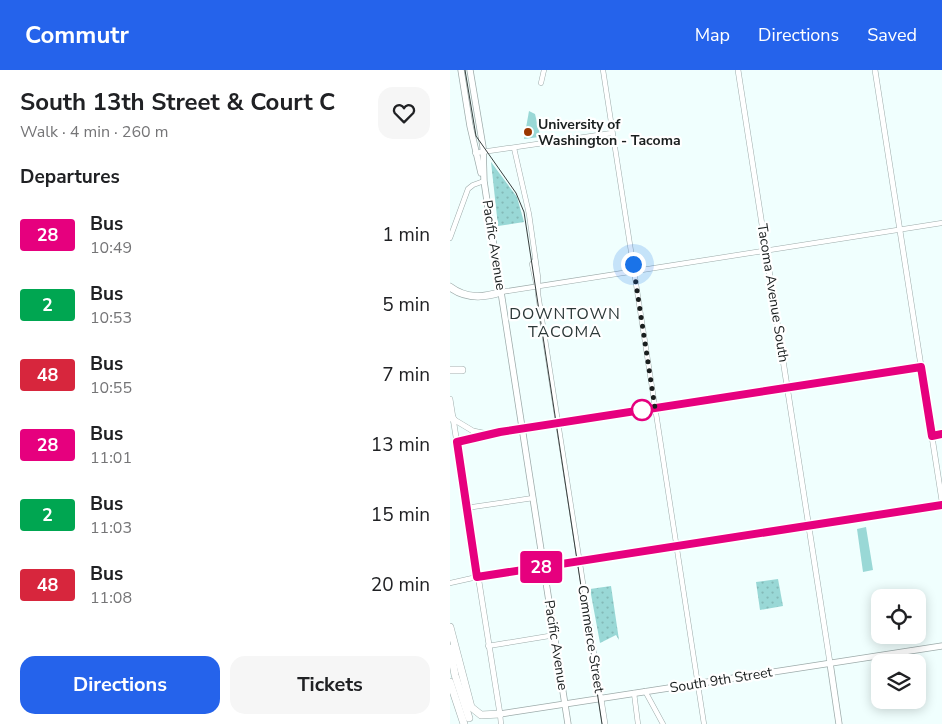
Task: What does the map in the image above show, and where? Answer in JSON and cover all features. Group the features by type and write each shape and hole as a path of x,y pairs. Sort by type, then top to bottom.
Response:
{"highway":[{"path":"450,287 469,296 490,295 501,292"},
{"path":"450,370 462,370"},
{"path":"450,627 471,707 481,715 500,714"},
{"path":"450,648 466,721"},
{"path":"450,682 466,721"}],"main road":[{"name":"Pacific Avenue","path":"461,70 475,153 484,181"},
{"name":"Pacific Avenue","path":"470,70 483,152 484,181 568,724"},
{"name":"Tacoma Avenue South","path":"738,70 839,724"},
{"path":"477,577 942,503 875,70"},
{"path":"450,399 500,714"},
{"path":"452,418 473,431 488,434"},
{"path":"457,442 523,428"},
{"name":"South 9th Street","path":"500,714 942,646"},
{"name":"Commerce Street","path":"601,698 605,724"}],"street":[{"path":"541,82 544,70"},
{"path":"603,70 704,724"},
{"path":"475,153 612,133"},
{"name":"Commerce Street","path":"514,148 524,183 537,286 601,698"},
{"path":"450,238 468,189 484,181"},
{"path":"501,292 942,223"},
{"path":"523,428 921,367"},
{"path":"932,436 942,434"},
{"path":"466,508 533,498"},
{"path":"451,583 477,577"},
{"path":"488,646 555,635"},
{"path":"644,691 662,724"},
{"path":"634,693 638,724"},
{"path":"500,714 502,724"}],"shaded area":[{"path":"529,111 535,114 540,135 539,137 524,139"},
{"path":"491,162 517,197 524,222 498,226"},
{"path":"866,527 873,570 863,572 857,529"},
{"path":"778,579 783,606 760,610 756,582"},
{"path":"611,586 619,640 616,635 600,643 590,589"}],"tram line":[{"path":"465,70 476,136 516,193 524,212 602,724"}],"bus line":[{"name":"28","path":"942,434 932,436 921,367 500,432 488,434 481,438 457,442 477,577 942,505"}],"place":[{"name":"University of Washington - Tacoma","path":"528,132"}],"district":[{"name":"DOWNTOWN TACOMA","path":"565,323"}],"route":[{"path":"633,264 655,408 642,410"}]}
